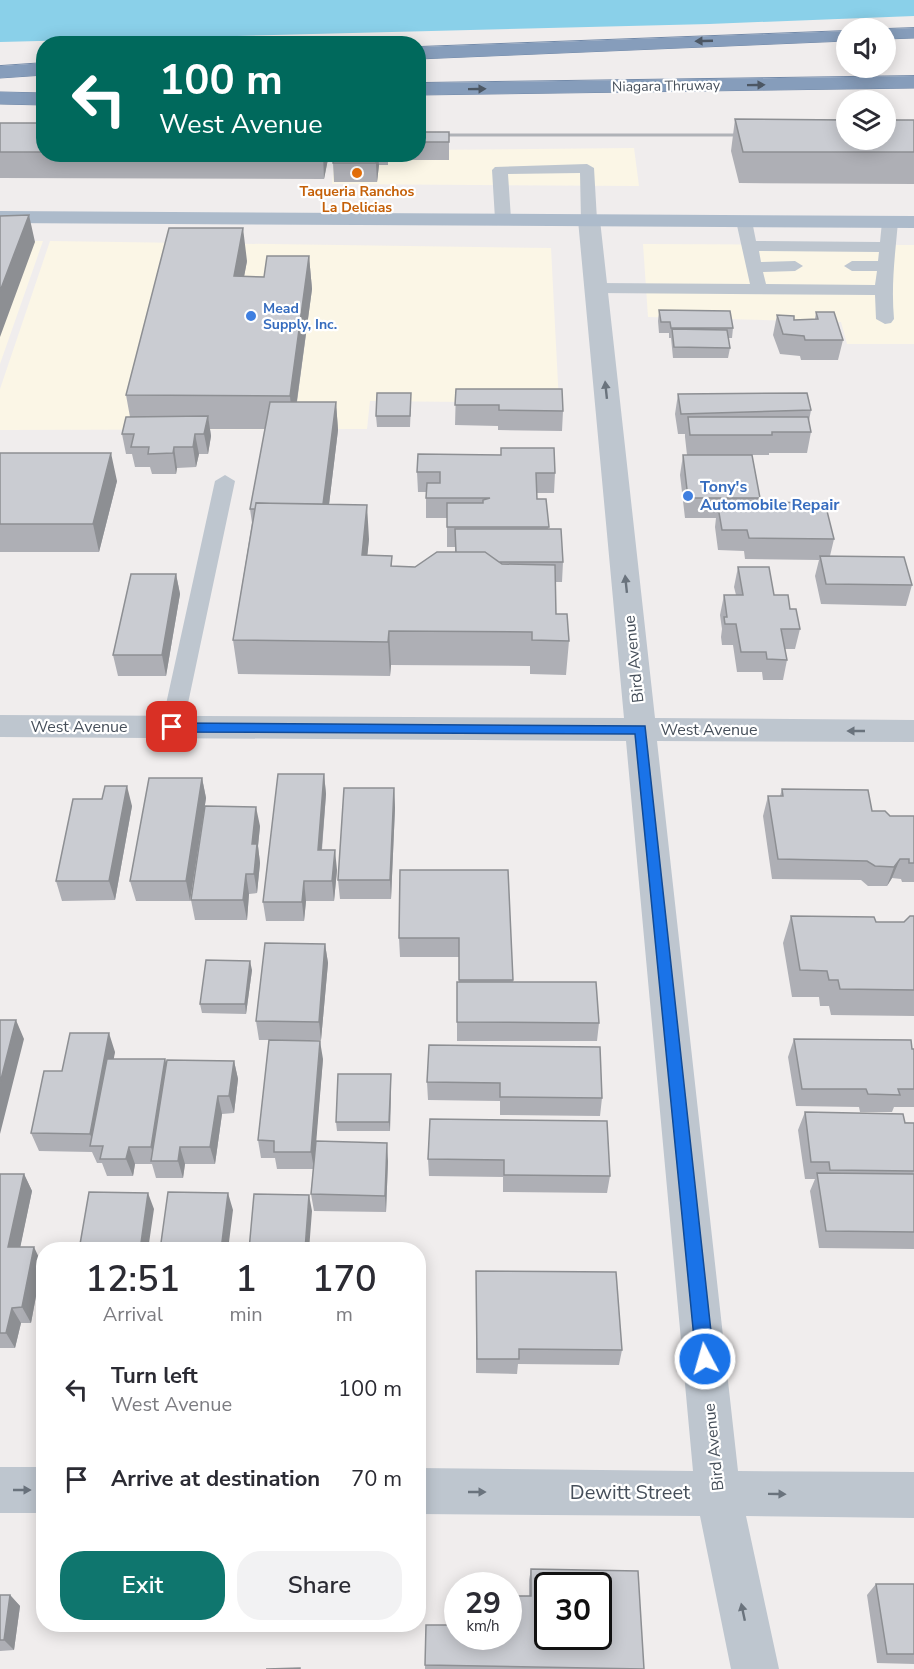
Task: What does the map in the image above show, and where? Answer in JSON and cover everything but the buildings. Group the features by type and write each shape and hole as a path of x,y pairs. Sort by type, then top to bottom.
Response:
{"highway":[{"path":"896,34 914,33"},
{"path":"426,53 836,36"},
{"path":"763,66 836,64"},
{"path":"426,70 466,70"},
{"path":"0,73 36,71"},
{"name":"Niagara Thruway","path":"426,89 914,82"},
{"path":"0,97 36,97"},
{"path":"426,106 705,104"}],"main road":[{"path":"0,217 914,222"}],"street":[{"name":"Bird Avenue","path":"589,220 718,1493 755,1669"},
{"name":"West Avenue","path":"0,726 914,731"},
{"path":"0,1490 36,1490"},
{"name":"Dewitt Street","path":"426,1491 914,1495"}],"lane":[{"path":"503,219 500,170 587,168 589,220"},
{"path":"744,221 759,289"},
{"path":"885,319 884,290 890,222"},
{"path":"749,246 889,246"},
{"path":"754,267 795,266"},
{"path":"852,266 886,266"},
{"path":"596,288 884,290"},
{"path":"172,727 225,481"}],"shaded area":[{"path":"634,148 639,186 332,184 334,162 426,162 426,150"},
{"path":"0,241 43,241 0,364"},
{"path":"50,241 551,248 559,403 370,401 367,429 0,430 0,389"},
{"path":"643,244 914,245 914,344 847,344 841,322 648,317"}],"water":[{"path":"0,0 914,0 914,16 709,24 236,36 36,36 36,41 0,42"}],"railway":[{"path":"426,135 750,135"}],"place":[{"name":"Taqueria Ranchos La Delicias","path":"357,173"},
{"name":"Mead Supply, Inc.","path":"251,316"},
{"name":"Tony's Automobile Repair","path":"688,496"}],"route":[{"path":"172,727 641,730 705,1359"}]}
